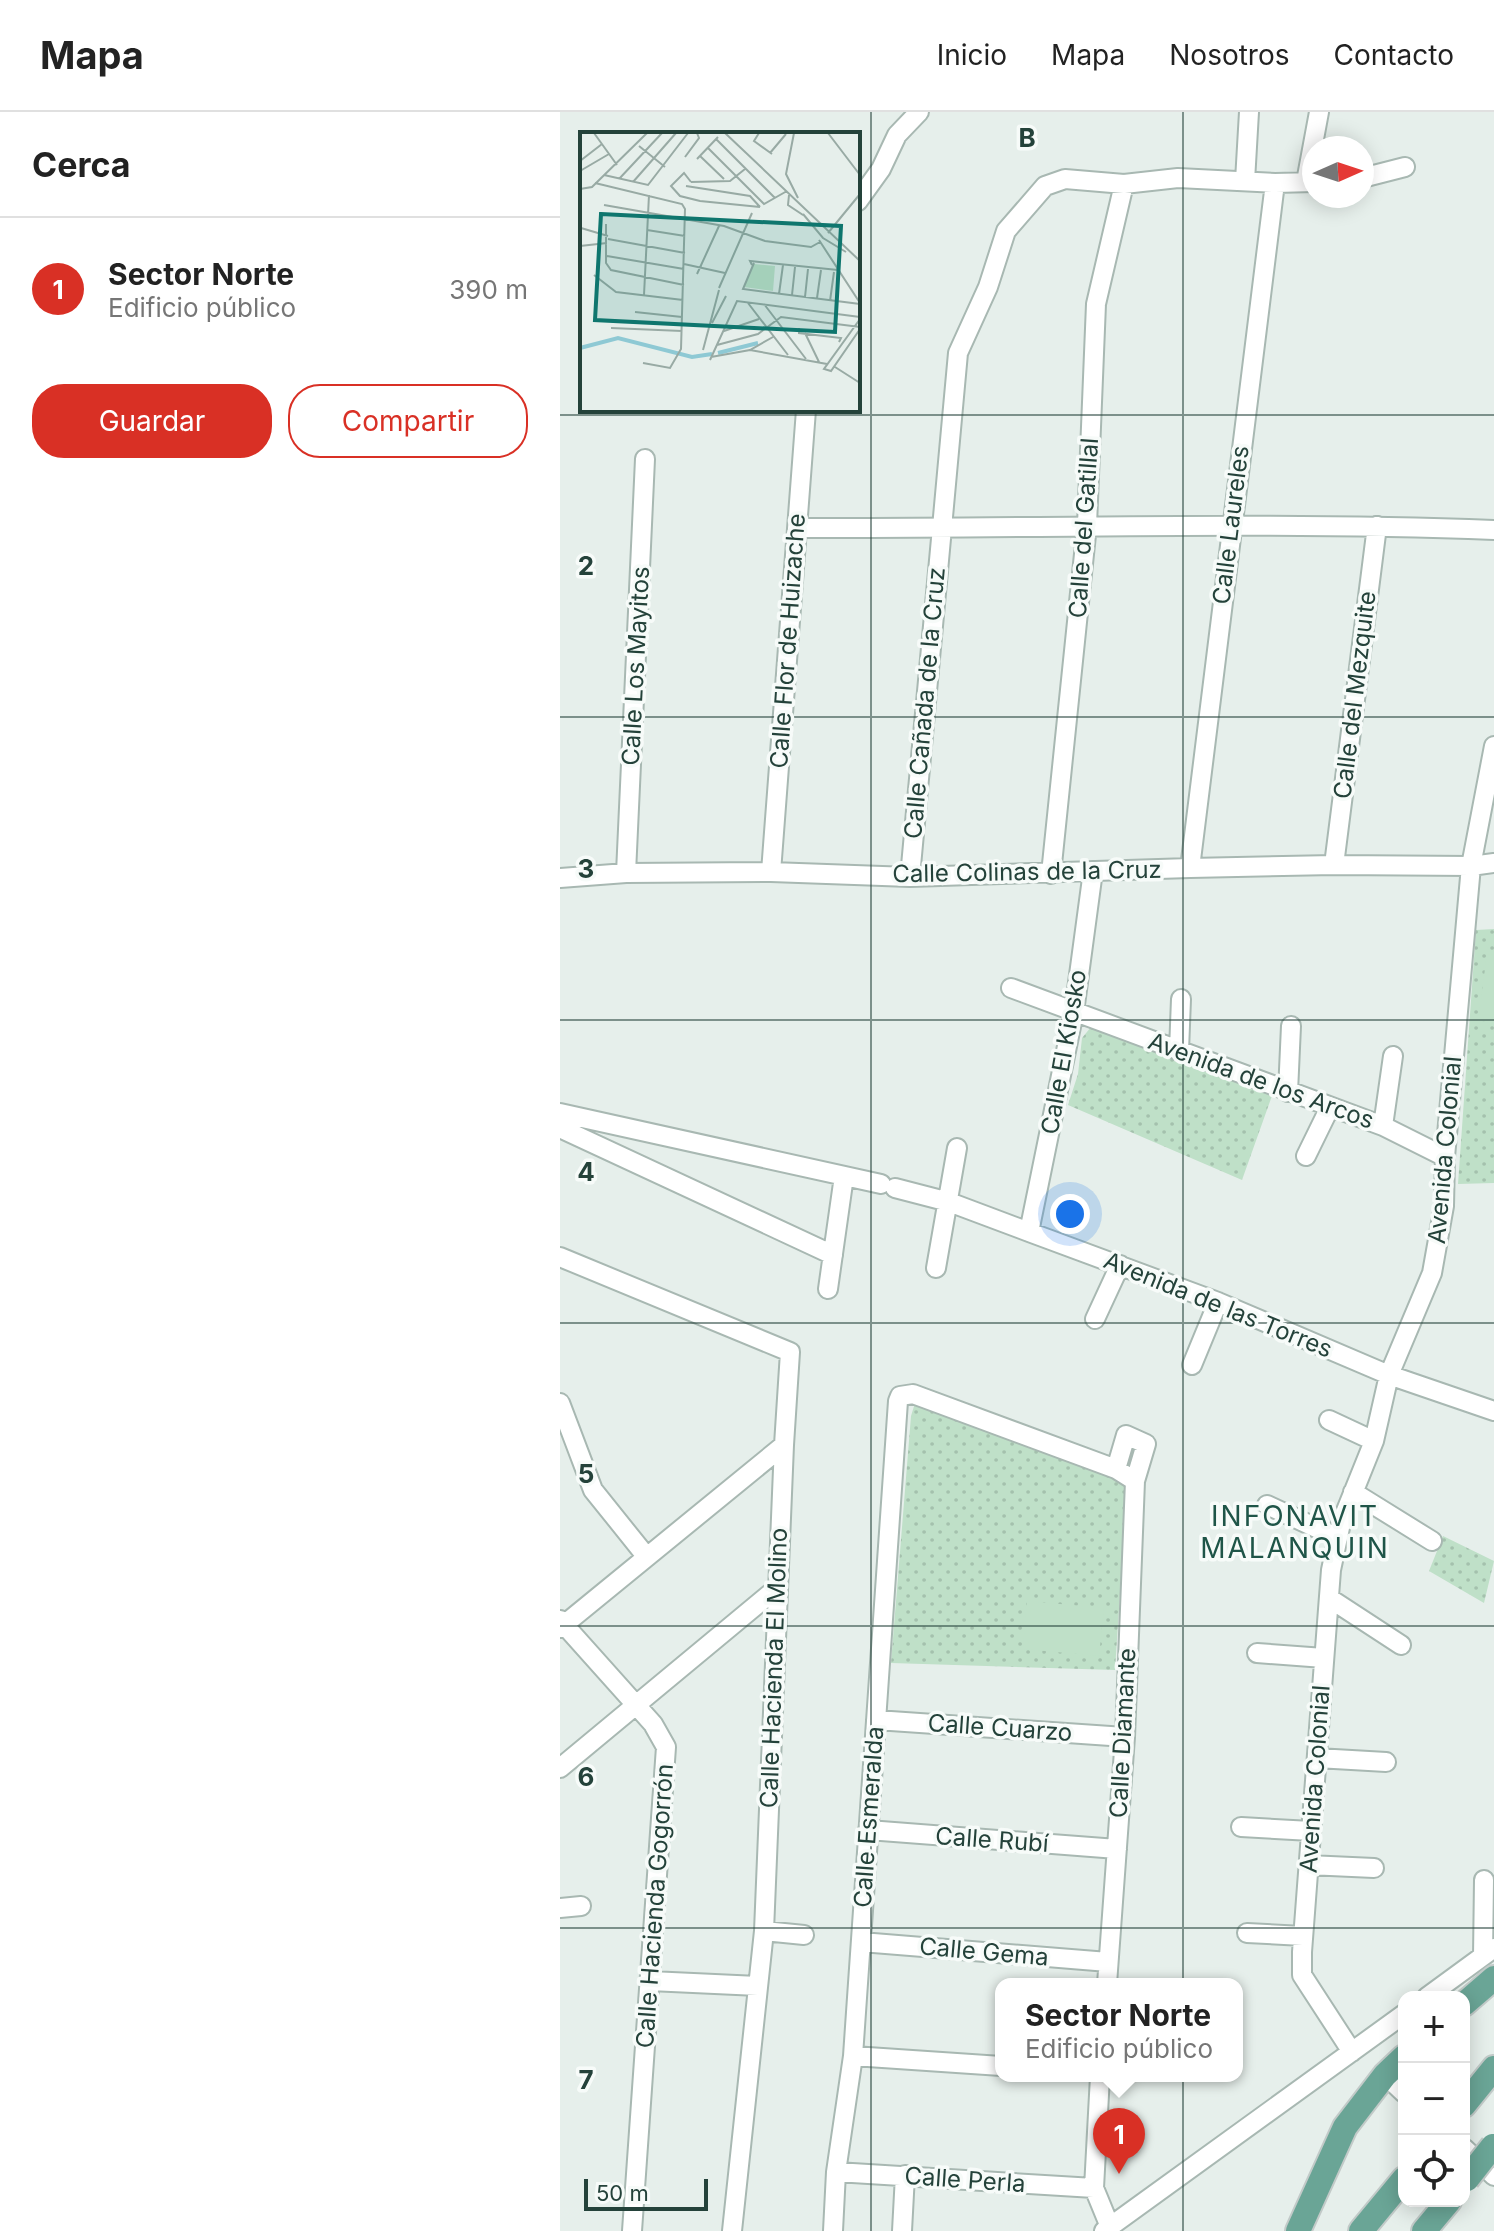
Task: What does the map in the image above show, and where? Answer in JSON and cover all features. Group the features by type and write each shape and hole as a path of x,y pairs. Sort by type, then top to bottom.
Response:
{"main road":[{"path":"1470,1994 1490,1961"},
{"path":"1298,2231 1345,2127 1398,2063"},
{"path":"1470,2098 1494,2068"},
{"path":"1470,2176 1493,2145"},
{"path":"1361,2231 1398,2186"},
{"path":"1424,2231 1444,2207"}],"street":[{"path":"860,198 881,169 897,135 919,112"},
{"path":"1245,181 1249,112"},
{"path":"1316,136 1319,112"},
{"path":"1374,175 1405,167"},
{"path":"1124,184 1178,178 1302,182"},
{"name":"Calle Cañada de la Cruz","path":"910,877 958,353 988,287 1006,231 1045,186 1065,179 1124,184"},
{"name":"Calle Laureles","path":"1190,868 1275,183"},
{"name":"Calle del Gatillal","path":"1051,874 1087,525 1096,304 1124,184"},
{"name":"Calle Flor de Huizache","path":"771,872 806,412"},
{"name":"Calle Los Mayitos","path":"626,873 645,459"},
{"path":"798,528 940,529 1087,525 1377,526 1494,530"},
{"name":"Calle del Mezquite","path":"1334,865 1377,526"},
{"name":"Avenida Colonial","path":"1352,2052 1302,1975 1331,1570 1353,1492 1374,1441 1389,1375 1432,1273 1444,1206 1445,1157 1471,866 1494,746"},
{"name":"Calle Colinas de la Cruz","path":"560,878 626,873 771,872 910,877 1334,865 1471,866 1494,863"},
{"name":"Calle El Kiosko","path":"1029,1232 1074,1012 1093,871"},
{"name":"Avenida de los Arcos","path":"1011,988 1383,1126 1445,1157"},
{"path":"1179,1051 1181,999"},
{"path":"1288,1092 1291,1026"},
{"path":"1383,1126 1393,1056"},
{"path":"1306,1156 1330,1107"},
{"name":"Avenida de las Torres","path":"560,1113 949,1202 1218,1302 1389,1375 1494,1411"},
{"path":"560,1128 833,1255"},
{"path":"936,1268 957,1148"},
{"path":"828,1289 844,1176"},
{"name":"Calle Hacienda El Molino","path":"560,1257 790,1352 764,1931 732,2231"},
{"path":"1095,1319 1120,1265"},
{"path":"1192,1365 1218,1302"},
{"name":"Calle Esmeralda","path":"833,2231 836,2172 853,2056 898,1401 900,1396 913,1394 1116,1469"},
{"path":"560,1403 593,1490 646,1556"},
{"path":"1329,1420 1374,1441"},
{"name":"Calle Diamante","path":"1107,1978 1125,1737 1135,1481 1146,1444 1126,1435 1116,1469"},
{"path":"561,1624 784,1445"},
{"path":"1116,1469 1135,1481"},
{"path":"1353,1492 1432,1541"},
{"path":"1267,1505 1338,1538"},
{"path":"560,1768 777,1588"},
{"path":"1329,1598 1401,1645"},
{"name":"Calle Hacienda Gogorrón","path":"561,1624 653,1724 666,1747 632,2231"},
{"path":"1257,1653 1324,1658"},
{"name":"Calle Cuarzo","path":"876,1720 1125,1737"},
{"path":"1317,1758 1386,1762"},
{"path":"1241,1827 1311,1831"},
{"name":"Calle Rubí","path":"868,1830 1117,1849"},
{"path":"1308,1865 1374,1868"},
{"path":"1438,1991 1490,1961 1484,1880"},
{"path":"560,1908 581,1906"},
{"path":"764,1931 804,1935"},
{"path":"1247,1933 1303,1936"},
{"name":"Calle Gema","path":"861,1942 1108,1962"},
{"path":"650,1981 758,1986"},
{"path":"1100,2082 1094,2188 1107,2229 1398,2018"},
{"path":"853,2056 995,2066"},
{"path":"1385,2075 1398,2087"},
{"path":"1470,2154 1494,2176"},
{"name":"Calle Perla","path":"836,2172 1094,2188"},
{"path":"902,2231 905,2175"}],"green space":[{"path":"1494,929 1494,1183 1458,1184 1476,930"},
{"path":"1487,954 1494,955 1494,1023 1478,1021"},
{"path":"1091,1027 1273,1093 1242,1180 1068,1105 1078,1074 1082,1038"},
{"path":"915,1403 1102,1472 1127,1486 1115,1670 891,1663 911,1416"},
{"path":"1443,1536 1494,1561 1484,1603 1429,1571"},
{"path":"1027,1601 1104,1608 1099,1656 1023,1649"}],"place":[{"name":"Sector Norte","path":"1119,2174"}],"district":[{"name":"INFONAVIT MALANQUIN","path":"1295,1532"}]}
